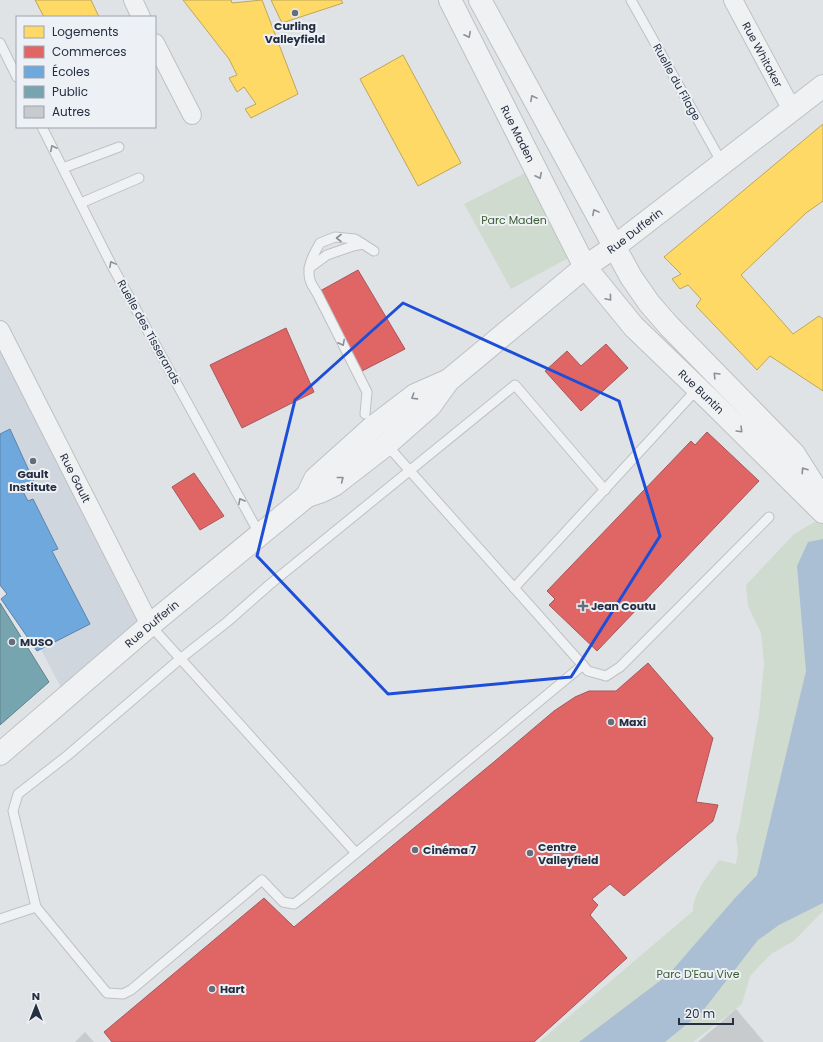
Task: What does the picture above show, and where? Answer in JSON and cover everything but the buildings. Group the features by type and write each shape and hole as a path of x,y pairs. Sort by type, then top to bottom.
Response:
{"street":[{"path":"133,0 141,16"},
{"name":"Rue Maden","path":"450,0 585,267"},
{"path":"480,0 614,247"},
{"name":"Rue Whitaker","path":"733,0 792,110"},
{"path":"156,45 192,115"},
{"name":"Rue Dufferin","path":"0,754 150,625 307,496 334,485 377,431 430,406 449,380 585,267 614,247 823,86"},
{"name":"Rue Buntin","path":"614,247 631,277 649,303 669,326 794,454 813,484 823,504"},
{"name":"Rue Buntin","path":"585,267 634,327 823,512"},
{"name":"Rue Gault","path":"0,330 150,625"}],"lane":[{"name":"Ruelle du Filage","path":"631,0 722,163"},
{"path":"0,43 16,75"},
{"name":"Ruelle des Tisserands","path":"43,128 111,264 260,535"},
{"path":"63,168 119,147"},
{"path":"80,202 139,178"},
{"path":"374,251 355,239 335,237 320,243 312,257 309,268 311,282 367,392 377,431 588,671 606,676 620,667 770,517"},
{"path":"309,268 327,255 363,244"},
{"path":"583,665 294,904 283,902 262,880 136,986 123,994 106,992 36,907 13,811 18,794 68,755 269,585 515,385 605,490"},
{"path":"514,588 698,388"},
{"path":"150,625 356,853"},
{"path":"0,919 36,907"}],"highlighted area":[{"path":"403,303 619,401 660,536 571,677 388,694 257,556 295,400"}],"shaded area":[{"name":"Gault Institute","path":"0,337 150,625 66,697 7,585 0,588"}],"green space":[{"name":"Parc Maden","path":"529,171 572,256 511,289 464,204"},
{"name":"Parc D'Eau Vive","path":"823,517 823,911 794,941 771,954 750,976 742,1004 693,1042 539,1042 693,911 699,890 719,860 736,864 738,851 736,837 739,828 759,714 764,664 761,633 748,606 746,585 794,534"}],"water":[{"path":"823,539 823,903 779,925 758,940 702,1012 665,1042 579,1042 669,974 757,875 806,671 797,566 808,542"}],"place":[{"name":"Curling Valleyfield","path":"295,13"},
{"name":"Gault Institute","path":"33,461"},
{"name":"Jean Coutu","path":"583,606"},
{"name":"MUSO","path":"12,642"},
{"name":"Maxi","path":"611,722"},
{"name":"Cinéma 7","path":"415,850"},
{"name":"Centre Valleyfield","path":"530,853"},
{"name":"Hart","path":"212,989"}]}
